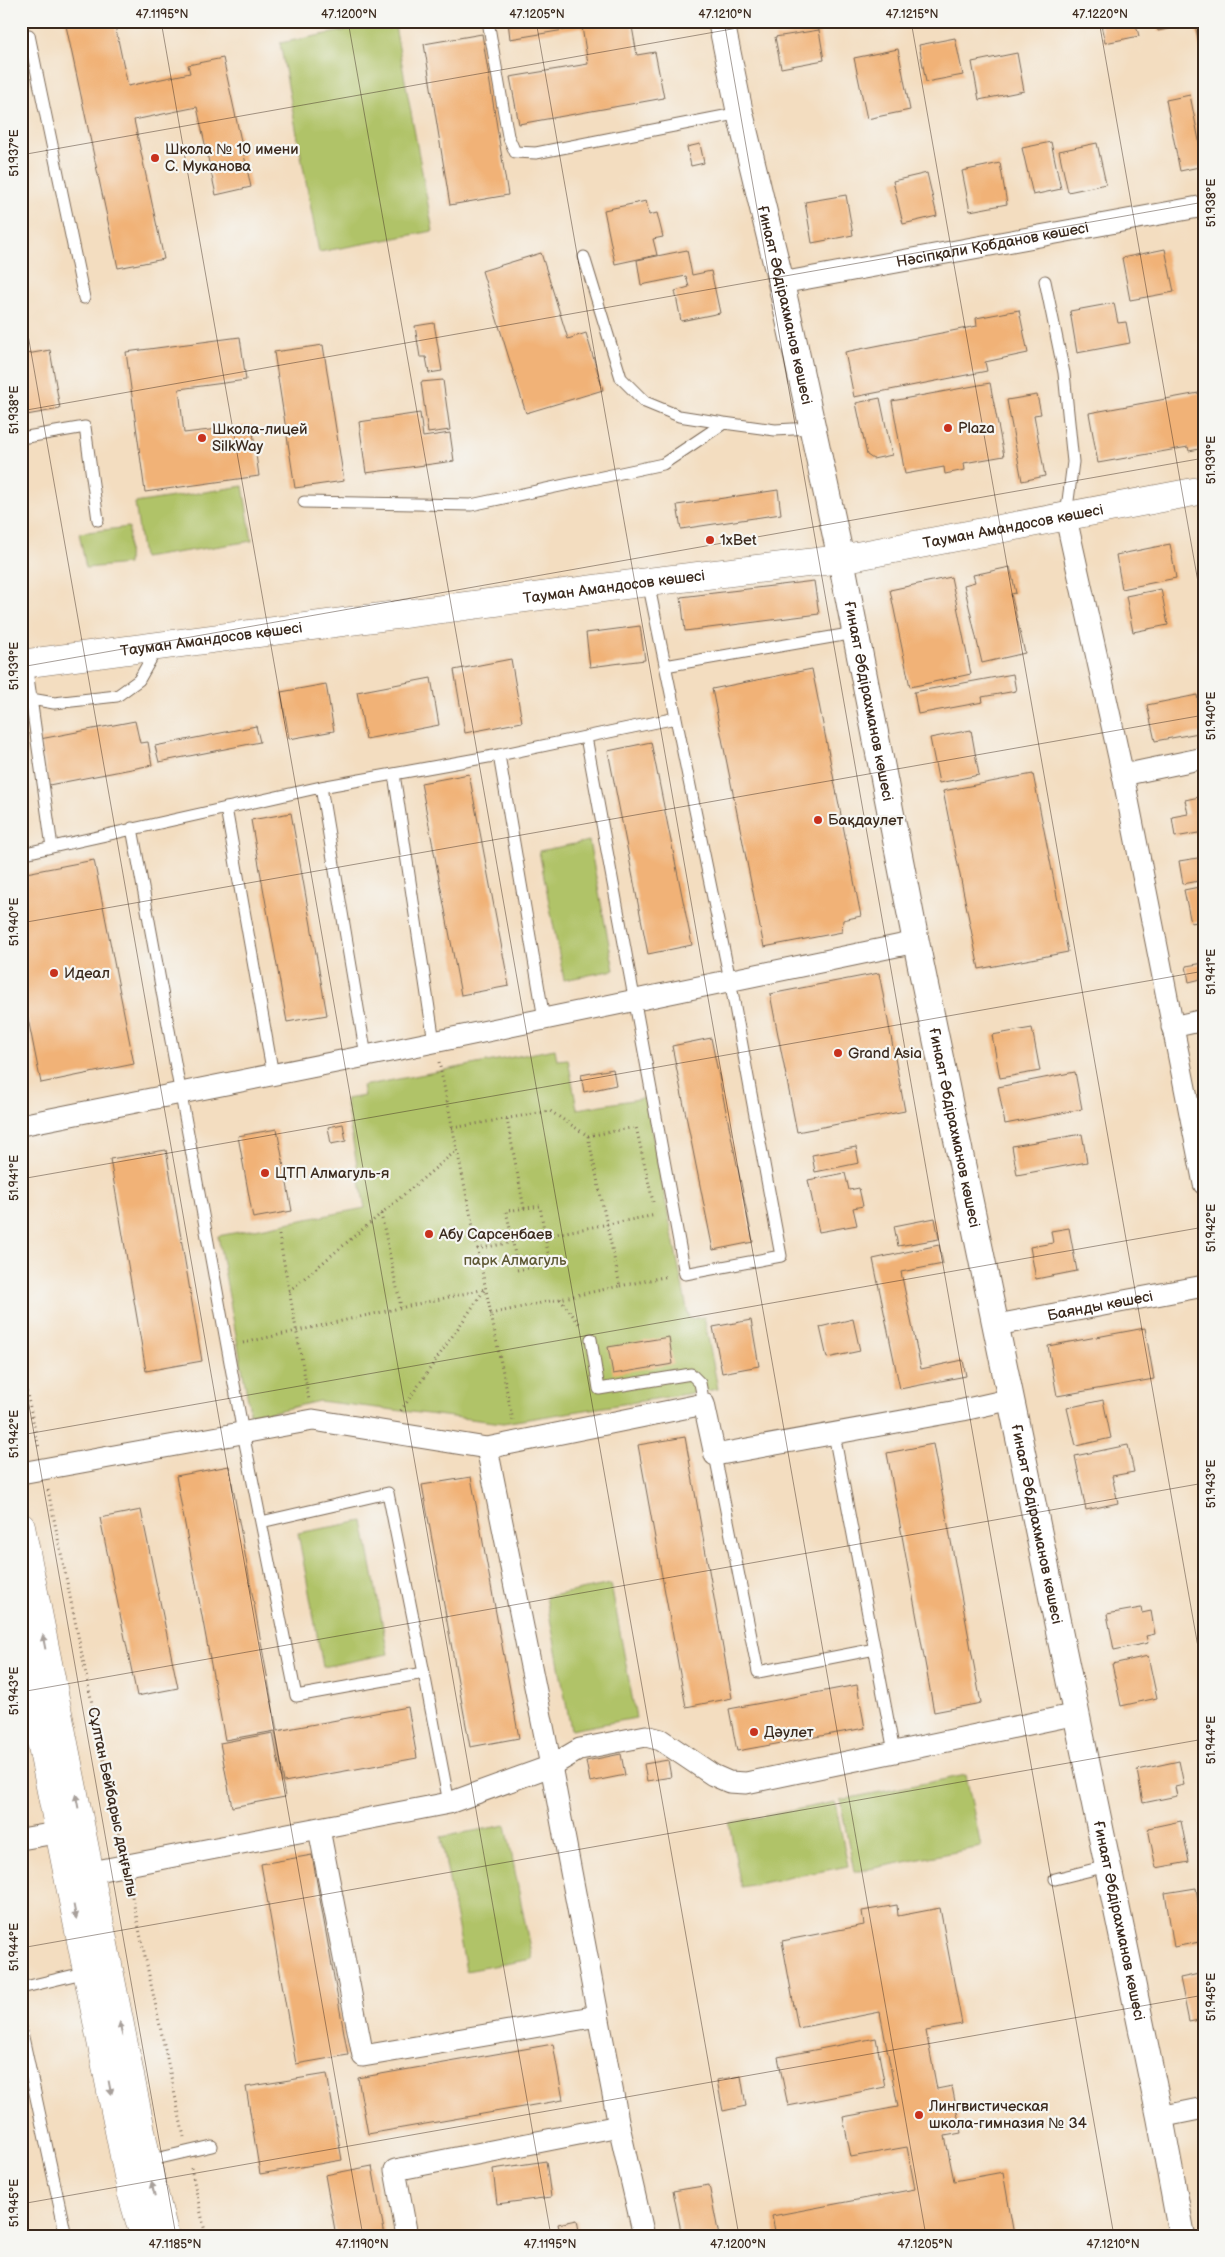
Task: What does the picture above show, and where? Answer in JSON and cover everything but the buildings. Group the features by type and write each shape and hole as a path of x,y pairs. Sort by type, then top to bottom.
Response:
{"main road":[{"name":"Тауман Амандосов көшесі","path":"24,664 648,582 840,559 1066,518 1204,490"},
{"path":"21,1527 79,1874 166,2236"},
{"path":"21,1641 33,1725 71,1830"},
{"path":"79,1874 87,1972 131,2191 144,2236"}],"street":[{"name":"Ғинаят Әбдірахманов көшесі","path":"721,21 740,112 781,283 840,559 916,942 1077,1714 1160,2118 1182,2236"},
{"name":"Нәсіпқали Қобданов көшесі","path":"781,283 1204,206"},
{"path":"1066,518 1122,775 1204,1184"},
{"path":"1122,775 1204,758"},
{"path":"21,1125 273,1076 916,942"},
{"path":"1172,1027 1204,1020"},
{"name":"Баянды көшесі","path":"997,1326 1204,1286"},
{"path":"21,1473 313,1420 487,1448 704,1404 715,1455 1012,1399"},
{"path":"487,1448 551,1766 619,2126 644,2236"},
{"path":"79,1874 449,1803 551,1766 580,1749 646,1736 661,1740 713,1775 729,1782 746,1783 1077,1714"},
{"path":"319,1829 363,2056 598,2016"},
{"path":"21,1839 71,1830"},
{"path":"1160,2118 1204,2108"},
{"path":"408,2236 395,2170 619,2126"}],"lane":[{"path":"488,21 508,136 515,152 536,153 740,112"},
{"path":"21,37 29,35 84,298"},
{"path":"584,257 621,378 645,402 679,416 775,430 811,428"},
{"path":"1046,281 1064,373 1073,462 1066,518"},
{"path":"304,502 471,504 663,464 724,423"},
{"path":"21,438 85,428 98,520"},
{"path":"586,737 685,1274 781,1256 730,980 648,582"},
{"path":"665,666 855,633"},
{"path":"31,700 54,703 117,696 138,680 157,646"},
{"path":"24,664 52,847"},
{"path":"21,854 322,787 499,755 676,718"},
{"path":"499,755 544,1019"},
{"path":"394,774 434,1042"},
{"path":"322,787 366,1056"},
{"path":"226,808 273,1076"},
{"path":"132,828 243,1433 296,1696 424,1673"},
{"path":"591,1339 599,1389 692,1374 700,1383 704,1404"},
{"path":"834,1434 894,1752"},
{"path":"715,1455 758,1672 875,1649"},
{"path":"261,1522 388,1494 449,1803"},
{"path":"1055,1879 1107,1866"},
{"path":"21,1988 87,1972"},
{"path":"21,2028 66,2236"},
{"path":"147,2161 212,2146"}],"path":[{"path":"434,1042 517,1443"},
{"path":"452,1128 550,1111 588,1136 620,1286"},
{"path":"507,1119 524,1208"},
{"path":"588,1136 636,1127 658,1224"},
{"path":"289,1291 457,1150"},
{"path":"540,1206 546,1236 550,1264 517,1270 506,1211 540,1206"},
{"path":"381,1214 401,1308"},
{"path":"546,1236 656,1215"},
{"path":"278,1235 313,1420"},
{"path":"477,1248 513,1242"},
{"path":"490,1314 669,1276 667,1268"},
{"path":"228,1346 485,1289"},
{"path":"386,1432 485,1289"},
{"path":"560,1299 591,1339"},
{"name":"Сұлтан Бейбарыс даңғылы","path":"21,1367 206,2236"}],"green space":[{"path":"394,21 433,231 319,252 280,43"},
{"path":"243,486 252,541 143,558 135,503"},
{"path":"129,527 128,564 86,568 79,533"},
{"path":"589,841 614,970 564,980 539,851"},
{"name":"парк Алмагуль","path":"555,1049 557,1060 568,1059 577,1109 645,1098 689,1319 704,1317 718,1389 503,1423 319,1401 251,1417 218,1236 365,1208 345,1099 364,1096 362,1086"},
{"path":"363,1521 388,1654 323,1667 298,1533"},
{"path":"611,1584 636,1718 571,1730 546,1597"},
{"path":"966,1775 981,1847 854,1872 840,1800"},
{"path":"835,1802 848,1866 741,1887 729,1823"},
{"path":"506,1825 532,1959 466,1971 441,1837"}],"place":[{"name":"Школа № 10 имени С. Муканова","path":"155,158"},
{"name":"Plaza","path":"948,428"},
{"name":"Школа-лицей SilkWay","path":"202,438"},
{"name":"1xBet","path":"710,540"},
{"name":"Бақдаулет","path":"818,820"},
{"name":"Идеал","path":"54,973"},
{"name":"Grand Asia","path":"838,1053"},
{"name":"ЦТП Алмагуль-я","path":"265,1173"},
{"name":"Абу Сарсенбаев","path":"429,1234"},
{"name":"Дәулет","path":"754,1732"},
{"name":"Лингвистическая школа-гимназия № 34","path":"919,2115"}]}
